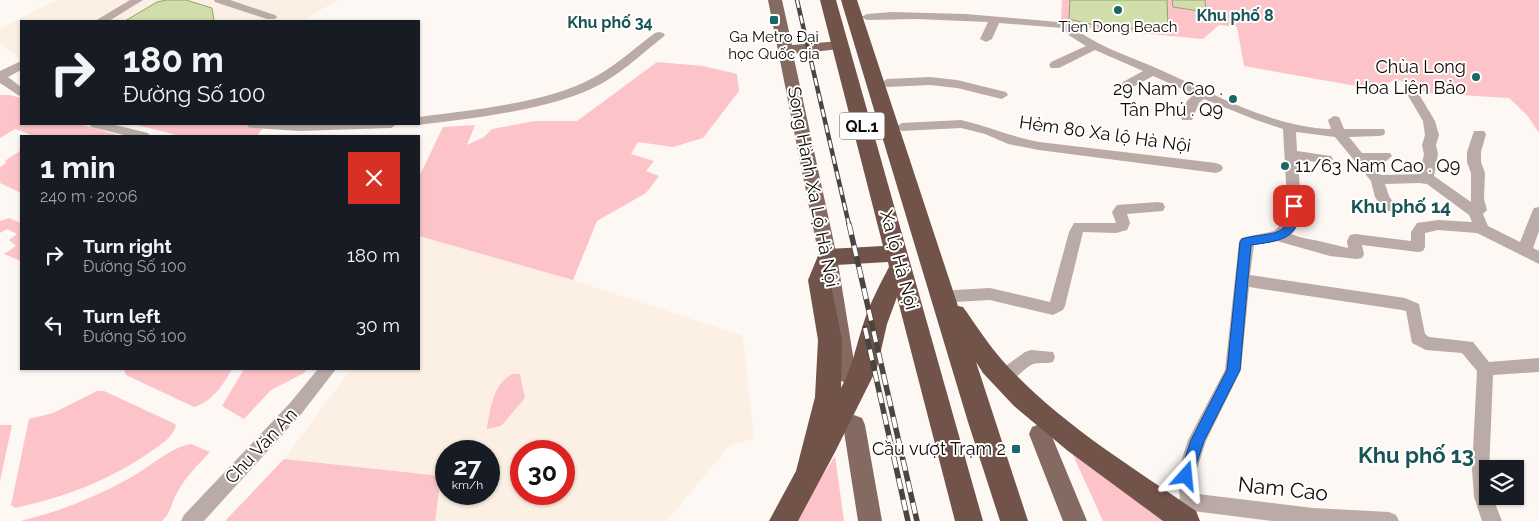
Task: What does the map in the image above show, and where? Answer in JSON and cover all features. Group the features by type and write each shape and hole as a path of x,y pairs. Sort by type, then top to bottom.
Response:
{"highway":[{"name":"Xa lộ Hà Nội","path":"828,0 968,521"},
{"name":"Xa lộ Hà Nội","path":"858,9 887,83 920,182 980,422 1014,521"},
{"name":"Xa lộ Hà Nội","path":"858,9 914,203 949,296 966,329 988,399 980,422"},
{"path":"914,203 920,182"},
{"path":"783,521 809,474 864,368 875,324 899,259 828,257 819,280 830,340 828,397 809,474"},
{"path":"966,329 1002,378 1042,415 1077,443 1186,514"}],"main road":[{"name":"Song Hành Xa Lộ Hà Nội","path":"776,0 828,257 846,374"},
{"path":"786,50 840,45"},
{"path":"854,425 870,521"},
{"path":"1040,434 1075,521"}],"street":[{"path":"103,20 138,0"},
{"path":"219,0 271,17"},
{"path":"858,9 897,15 1065,24 1074,34 1096,46 1203,94 1289,128 1323,133 1379,132"},
{"path":"986,39 995,19"},
{"path":"420,121 499,110 562,95 587,86 609,74 658,35"},
{"path":"1055,65 1096,46"},
{"path":"20,66 0,76 20,92"},
{"path":"1127,86 1153,71"},
{"path":"930,81 943,76 964,74"},
{"path":"887,83 930,81 957,84 1002,95"},
{"path":"0,93 20,93"},
{"path":"1186,117 1193,101 1203,94"},
{"path":"1413,94 1429,121 1432,136 1428,145 1431,154 1426,180"},
{"path":"1334,120 1339,133 1377,179 1426,180 1446,190 1477,211"},
{"name":"Hẻm 80 Xa lộ Hà Nội","path":"902,126 960,124 989,131 1013,141 1039,146 1216,168"},
{"path":"100,125 139,135"},
{"path":"268,125 299,127 360,125"},
{"path":"1186,514 1186,476 1197,440 1234,370 1246,242 1279,236 1288,231 1295,220 1289,128"},
{"path":"1479,134 1474,152 1474,162 1478,173 1477,211 1481,228"},
{"path":"1291,155 1326,159"},
{"path":"1358,157 1380,159 1385,156"},
{"path":"1377,179 1382,197 1388,207"},
{"path":"949,296 990,294 1027,302 1048,309 1057,306 1069,266 1076,232 1080,228 1116,228 1122,226 1123,223 1119,212 1122,209 1158,207"},
{"path":"1525,249 1539,212"},
{"path":"1279,236 1302,244 1319,246 1330,251 1357,254 1355,239 1418,247 1418,232 1422,227 1438,225 1481,228 1525,249 1539,258"},
{"path":"1243,280 1405,304 1413,308 1418,338 1426,343 1467,347 1485,369 1481,470 1483,497 1492,521"},
{"path":"1002,378 1031,357 1047,357"},
{"path":"1485,369 1539,365"},
{"name":"Chu Văn An","path":"191,521 296,408 327,370"},
{"name":"Nam Cao","path":"1186,514 1389,521"}],"shaded area":[{"path":"58,0 337,0 305,20 20,20 20,62 16,56 0,44 0,29"},
{"path":"186,0 212,8 214,20 127,20 157,2"},
{"path":"1062,0 1539,0 1539,133 1527,115 1509,98 1428,93 1397,79 1373,89 1244,66 1237,27 1219,25 1203,39 1076,27 1061,19"},
{"name":"Tien Dong Beach","path":"1070,0 1167,0 1168,28 1111,29 1069,19"},
{"path":"1172,0 1205,0 1206,12 1173,7"},
{"path":"657,62 703,66 737,74 739,91 703,138 673,147 638,142 631,154 654,161 646,171 659,176 646,193 597,221 573,280 420,236 420,175 443,127 475,125 467,145 484,137 492,129 535,121 577,121"},
{"path":"0,95 20,98 20,125 83,125 118,135 31,135 15,129 0,138"},
{"path":"137,125 264,126 258,135 176,135"},
{"path":"20,151 20,193 0,183 0,167 6,163 5,161"},
{"path":"9,218 20,223 20,261 4,254 16,246 9,240 17,234 7,229 0,233 0,221"},
{"path":"420,236 573,280 743,336 754,439 730,445 667,521 435,521 437,505 500,505 500,440 435,440 435,475 284,459 350,370 420,370"},
{"path":"124,370 231,370 212,397 194,407 126,375"},
{"path":"243,370 306,370 271,390 244,419 222,406"},
{"path":"513,374 520,374 525,398 501,426 487,429 491,406 497,390 506,378"},
{"path":"97,391 104,391 171,422 176,425 173,433 137,461 104,479 52,499 15,508 11,505 29,419 53,413"},
{"path":"0,425 12,425 0,481"},
{"path":"191,444 210,452 184,482 162,521 20,521 76,504 136,475 175,449"},
{"path":"1073,455 1169,521 1103,521"},
{"path":"835,456 844,521 794,521"},
{"path":"284,459 435,475 435,505 437,505 435,521 225,521"}],"railway":[{"path":"797,0 849,225"},
{"path":"849,224 917,521"},
{"path":"865,328 908,521"}],"place":[{"name":"Tien Dong Beach","path":"1118,10"},
{"name":"Ga Metro Đại học Quốc gia","path":"774,20"},
{"name":"Chùa Long Hoa Liên Bảo","path":"1476,77"},
{"name":"29 Nam Cao . Tân Phú . Q9","path":"1233,99"},
{"name":"11/63 Nam Cao . Q9","path":"1285,166"},
{"name":"Cầu vượt Trạm 2","path":"1016,449"}],"district":[{"name":"Khu phố 8","path":"1235,15"},
{"name":"Khu phố 34","path":"610,22"},
{"name":"Khu phố 14","path":"1401,206"},
{"name":"Khu phố 13","path":"1416,455"}],"route":[{"path":"1186,476 1197,440 1234,370 1246,242 1279,236 1288,231 1295,220 1294,206"}]}
